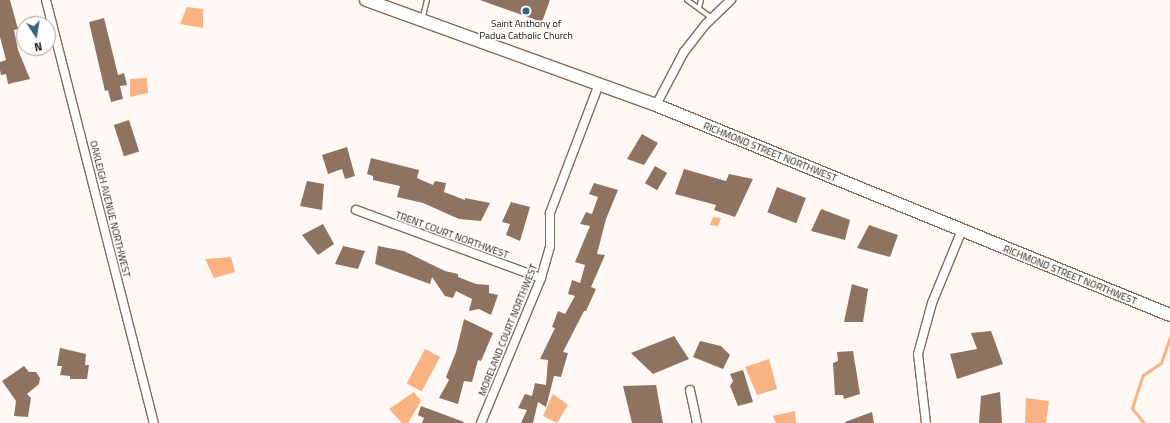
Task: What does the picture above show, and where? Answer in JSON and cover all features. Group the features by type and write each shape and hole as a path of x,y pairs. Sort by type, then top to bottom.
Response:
{"street":[{"name":"OAKLEIGH AVENUE NORTHWEST","path":"46,0 154,423"},
{"name":"RICHMOND STREET NORTHWEST","path":"366,0 656,105 1170,315"},
{"path":"656,105 684,52 712,18 731,0"},
{"name":"MORELAND COURT NORTHWEST","path":"481,423 541,278 550,247 550,213 599,84"},
{"name":"TRENT COURT NORTHWEST","path":"356,210 541,278"},
{"path":"926,423 918,354 932,303 962,230"},
{"path":"690,390 697,423"}],"lane":[{"path":"422,20 427,0"},
{"path":"687,0 712,18"},
{"path":"699,8 701,0"}],"shaded area":[{"path":"187,7 203,9 203,28 180,24"},
{"path":"147,78 148,93 130,97 130,79"},
{"path":"713,217 721,218 718,226 710,225"},
{"path":"231,257 235,272 214,278 205,259"},
{"path":"425,349 440,357 422,391 407,383"},
{"path":"769,359 777,389 757,395 745,367"},
{"path":"414,392 421,401 408,423 402,423 389,409"},
{"path":"553,394 568,405 557,423 543,416"},
{"path":"1026,398 1049,401 1046,423 1025,423"},
{"path":"795,411 796,423 776,423 773,416"}],"building":[{"path":"0,0 10,0 16,22 16,30 14,30 16,40 16,56 20,56 30,79 8,84 6,74 1,75 0,62 6,60 0,37"},
{"name":"Saint Anthony of Padua Catholic Church","path":"480,0 550,0 542,22"},
{"path":"104,18 118,75 124,73 127,85 120,86 123,99 111,102 108,90 105,91 89,22"},
{"path":"129,120 139,151 124,156 114,125"},
{"path":"642,134 658,143 644,165 627,159"},
{"path":"347,147 355,176 345,179 342,169 328,174 322,155"},
{"path":"371,158 419,170 417,178 433,185 435,181 446,183 444,192 465,200 465,198 490,203 481,221 459,219 423,203 397,197 400,186 373,180 373,176 367,174"},
{"path":"655,166 667,173 657,190 645,183"},
{"path":"684,169 726,181 729,174 753,179 735,217 714,210 716,205 675,194"},
{"path":"307,181 324,184 322,210 300,206"},
{"path":"594,183 618,190 606,219 597,254 605,255 591,287 596,289 586,311 584,311 563,352 568,353 561,377 554,376 546,407 538,402 533,423 521,423 527,410 518,408 525,394 532,396 535,383 546,385 548,360 540,359 555,328 552,327 558,311 565,314 575,296 568,294 572,280 580,283 585,265 575,262 590,226 580,224 586,212 592,214 598,197 589,194"},
{"path":"777,187 806,198 796,223 767,212"},
{"path":"511,202 530,207 520,241 506,235 510,224 502,222"},
{"path":"821,209 850,220 845,240 811,231"},
{"path":"323,224 334,244 318,255 302,235"},
{"path":"869,225 898,235 890,257 857,248"},
{"path":"343,246 365,251 358,269 335,264"},
{"path":"378,246 404,251 445,271 458,274 458,277 476,284 489,285 489,293 498,295 491,315 479,309 469,311 472,299 456,291 453,298 445,296 432,277 430,284 375,264"},
{"path":"852,284 868,289 863,322 844,322"},
{"path":"464,319 493,333 481,361 478,360 472,382 464,381 458,404 439,398 449,380 446,377 456,352"},
{"path":"991,331 1003,364 957,379 950,354 977,349 971,333"},
{"path":"674,336 689,359 653,374 631,353"},
{"path":"700,341 721,346 730,355 723,369 693,357"},
{"path":"60,348 86,354 85,365 89,365 87,379 70,379 70,376 60,375 62,366 57,366"},
{"path":"853,351 860,394 844,399 843,395 835,395 833,363 838,361 837,352"},
{"path":"24,366 29,372 36,372 40,378 39,384 27,394 31,398 28,417 14,416 16,401 2,381"},
{"path":"743,370 753,402 738,406 730,386 733,381 730,374"},
{"path":"656,385 663,423 632,423 623,386"},
{"path":"1000,392 1002,423 979,423 981,396"},
{"path":"421,406 464,422 422,423 424,418 418,415"},
{"path":"872,412 874,423 845,423 845,422"}],"waterway":[{"path":"1144,423 1132,408 1143,375 1161,363 1170,337"}],"place":[{"name":"Saint Anthony of Padua Catholic Church","path":"526,11"}]}
